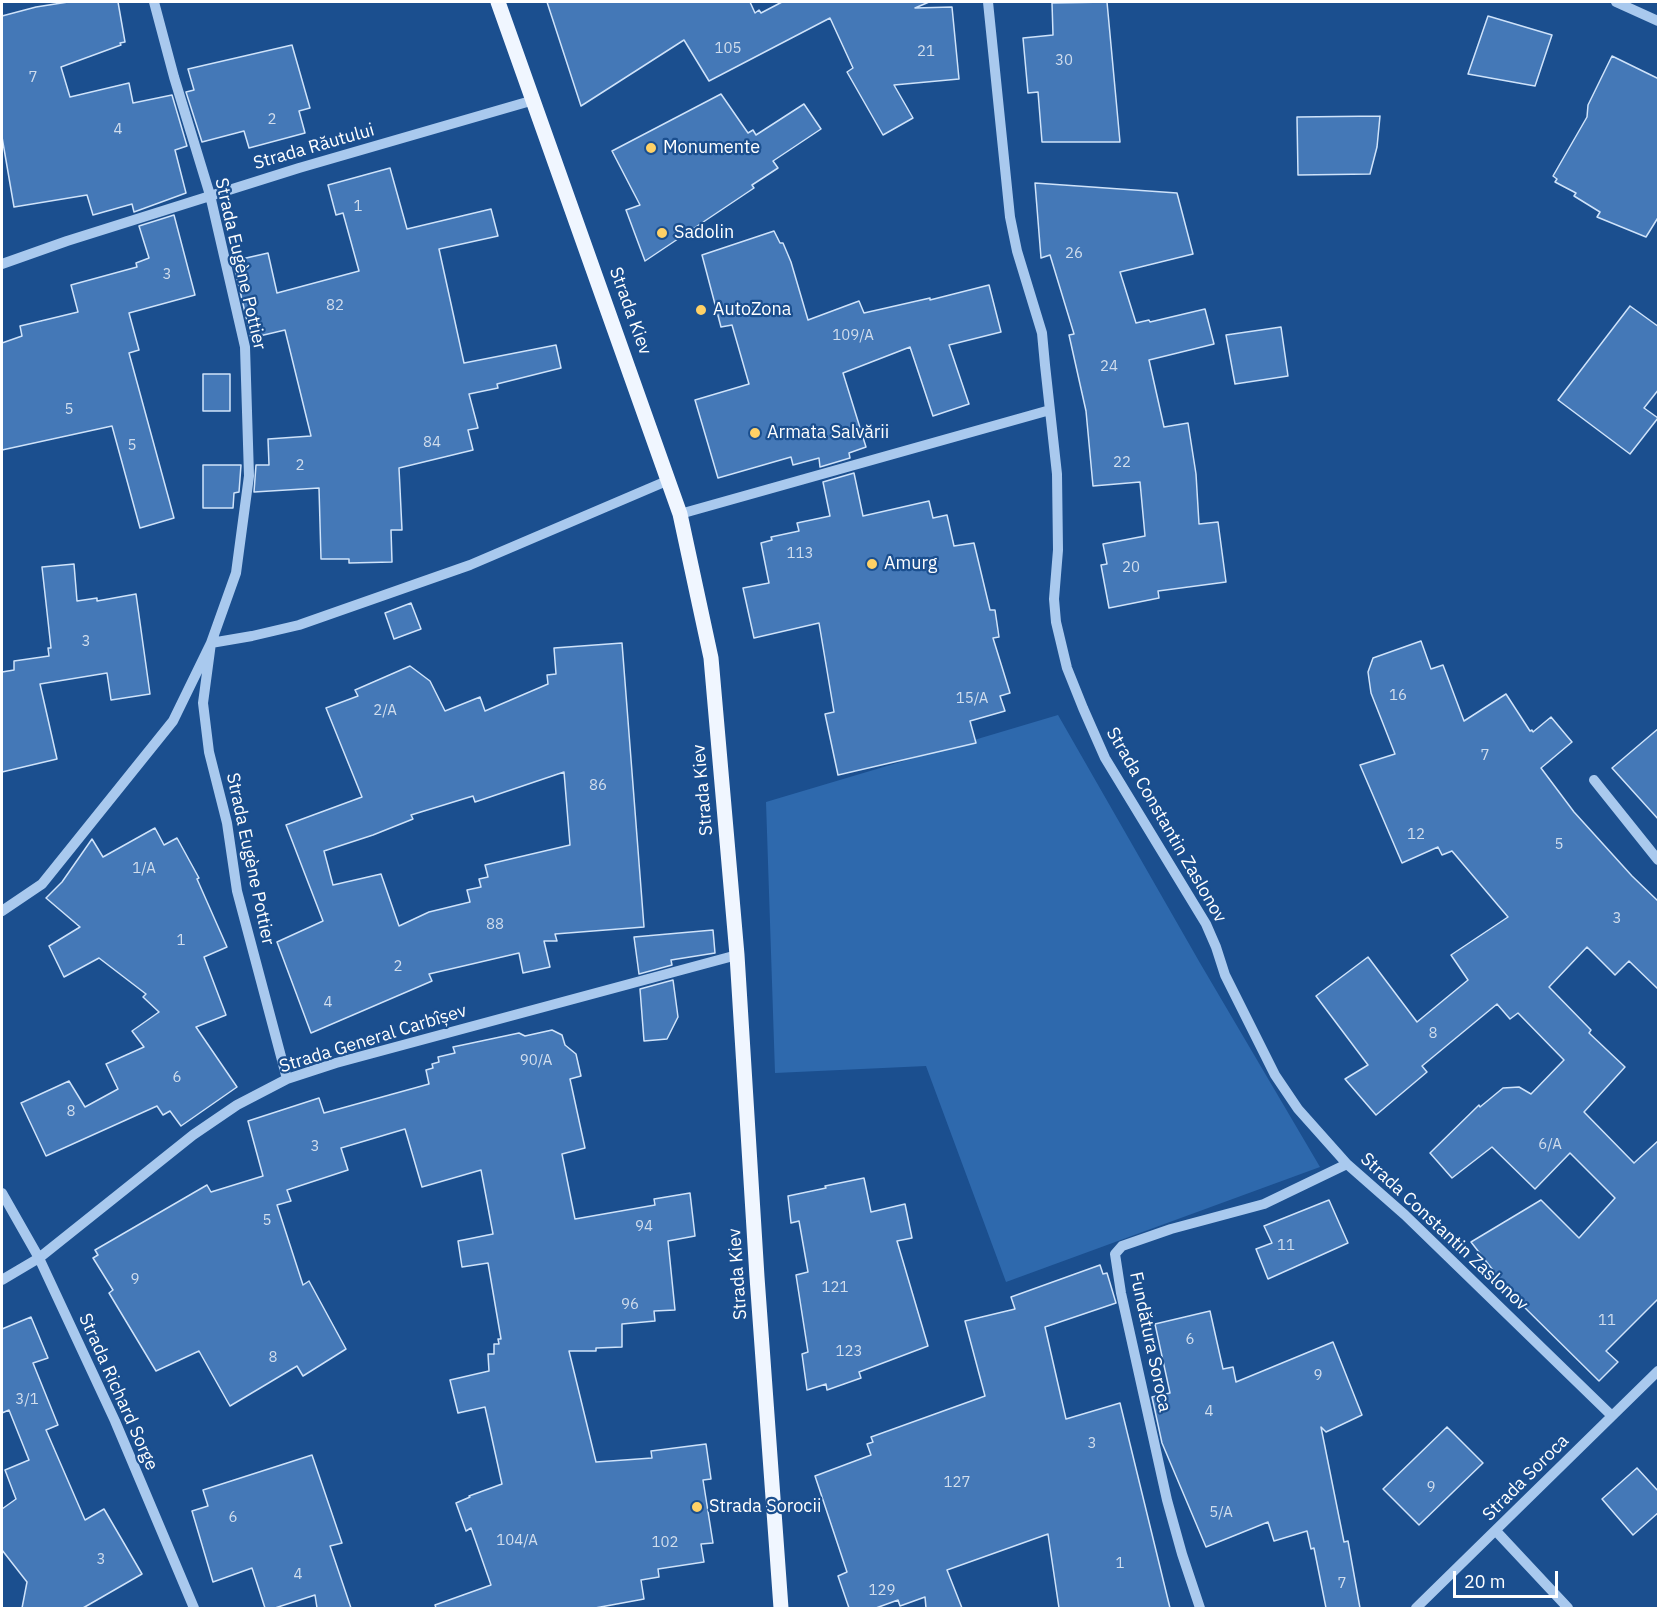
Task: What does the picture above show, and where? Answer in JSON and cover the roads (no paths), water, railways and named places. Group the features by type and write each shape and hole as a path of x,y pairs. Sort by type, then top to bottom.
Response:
{"main road":[{"name":"Strada Kiev","path":"498,2 669,480 680,514 711,658 737,956 781,1608"}],"street":[{"name":"Strada Eugène Pottier","path":"2,912 42,884 173,721 211,643 236,573 249,476 245,347 210,195 154,2"},
{"name":"Strada Constantin Zaslonov","path":"988,2 1010,217 1017,251 1042,333 1057,474 1058,550 1054,599 1056,622 1067,668 1105,758 1206,924 1225,975 1275,1076 1304,1117 1347,1164 1405,1215 1612,1416"},
{"path":"1616,2 1659,21"},
{"name":"Strada Răutului","path":"2,264 210,195 534,100"},
{"path":"680,514 1050,410"},
{"path":"211,643 299,625 459,569 669,480"},
{"name":"Strada Eugène Pottier","path":"211,643 203,703 209,752 227,823 237,891 288,1079"},
{"path":"1594,780 1659,860"},
{"name":"Strada General Carbîșev","path":"2,1280 39,1257 193,1135 237,1105 288,1079 347,1060 737,956"},
{"name":"Fundătura Sorocа","path":"1200,1608 1167,1500 1121,1293 1115,1254 1122,1246 1171,1229 1264,1204 1347,1164"},
{"name":"Strada Richard Sorge","path":"2,1194 39,1257 123,1441 194,1608"},
{"name":"Strada Soroca","path":"1416,1608 1659,1371"},
{"path":"1496,1532 1568,1608"}],"place":[{"name":"Monumente","path":"651,148"},
{"name":"Sadolin","path":"662,233"},
{"name":"AutoZona","path":"701,310"},
{"name":"Armata Salvării","path":"755,433"},
{"name":"Amurg","path":"872,564"},
{"name":"Strada Sorocii","path":"697,1507"}]}
